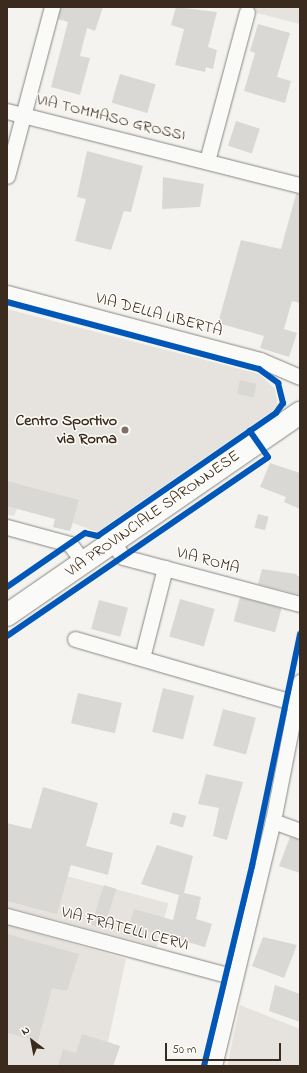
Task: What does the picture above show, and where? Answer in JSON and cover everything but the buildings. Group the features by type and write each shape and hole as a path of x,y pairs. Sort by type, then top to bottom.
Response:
{"main road":[{"name":"VIA PROVINCIALE SARONNESE","path":"7,616 300,413"}],"street":[{"path":"7,176 52,7"},
{"path":"208,161 247,12"},
{"name":"VIA TOMMASO GROSSI","path":"7,111 300,185"},
{"name":"VIA DELLA LIBERTÀ","path":"7,293 260,360 300,377"},
{"path":"7,527 70,544 84,563"},
{"name":"VIA ROMA","path":"113,543 123,557 300,604"},
{"path":"142,658 165,568"},
{"path":"75,639 296,703"},
{"path":"214,1066 234,977 296,730 296,703 300,682"},
{"path":"273,821 300,831"},
{"name":"VIA FRATELLI CERVI","path":"7,916 234,977"}],"shaded area":[{"path":"234,7 300,7 300,24"},
{"name":"Centro Sportivo via Roma","path":"7,309 259,374 275,389 278,407 97,532 73,523 70,531 53,527 55,519 17,509 14,516 7,515"},
{"path":"7,860 168,903 157,947 7,907"},
{"path":"7,925 126,959 108,1042 120,1046 113,1066 7,1066"},
{"path":"240,1005 300,1029 300,1066 227,1066"}],"cycle path":[{"path":"7,302 259,369 278,383 283,403 276,413 98,536 85,533 7,587"},
{"path":"7,636 268,457 250,431"},
{"path":"204,1066 252,866 300,634"}],"place":[{"name":"Centro Sportivo via Roma","path":"125,430"}]}
